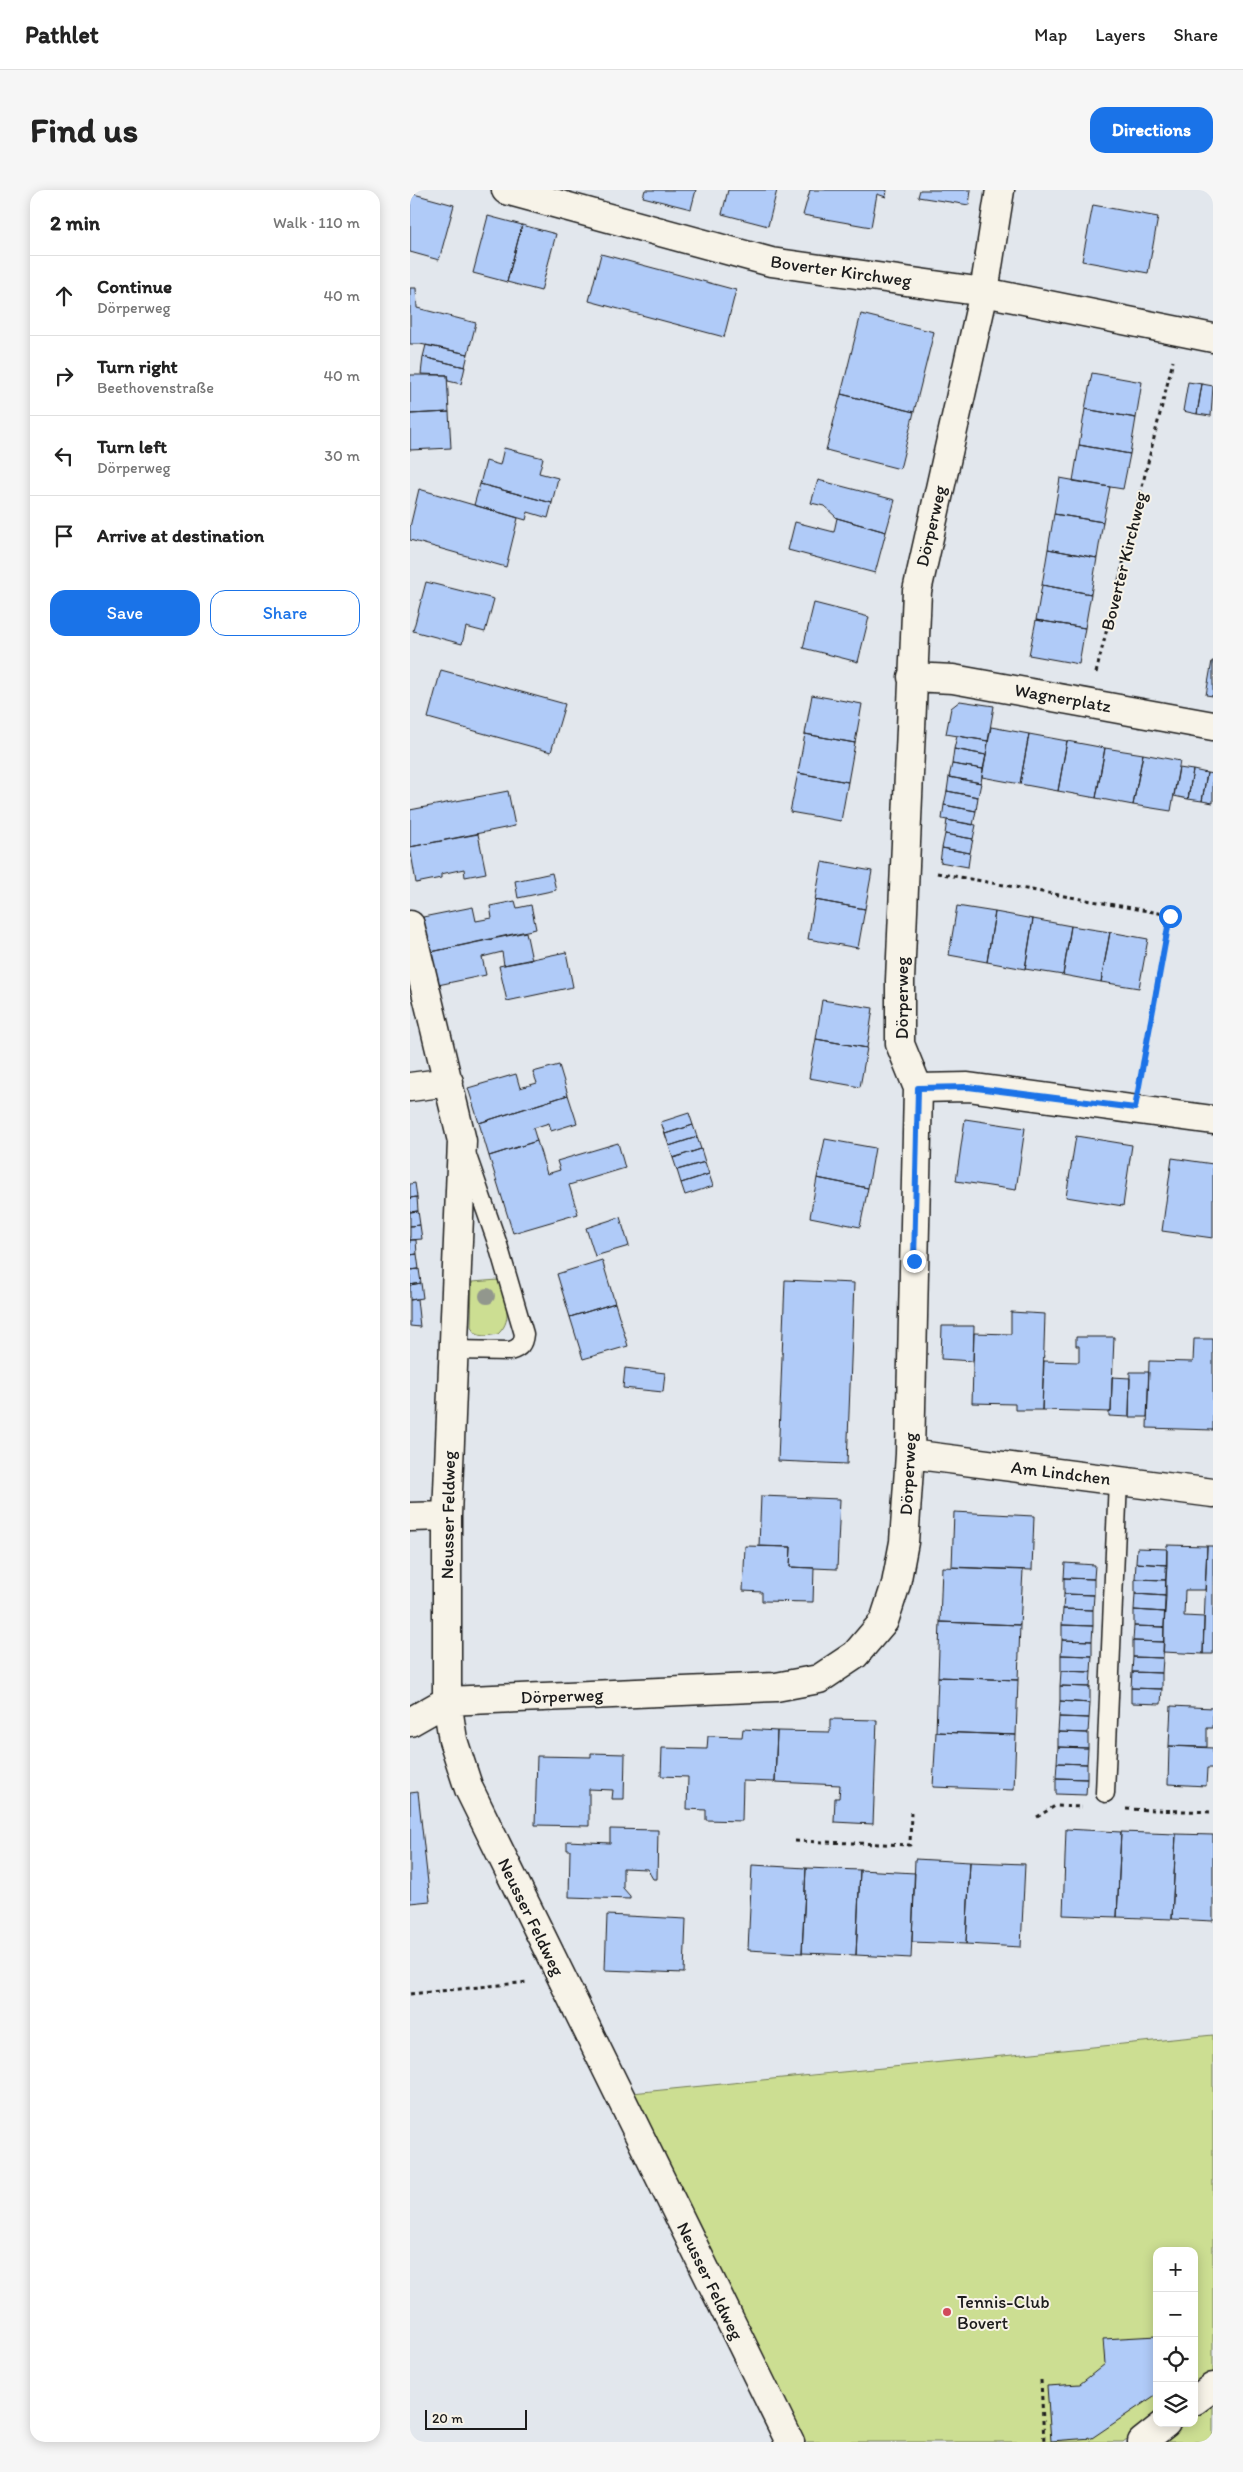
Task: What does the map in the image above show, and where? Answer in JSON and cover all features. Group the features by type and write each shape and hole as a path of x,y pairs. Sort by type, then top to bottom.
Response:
{"street":[{"name":"Boverter Kirchweg","path":"506,190 771,262 984,292 1213,338"},
{"name":"Dörperweg","path":"447,1701 776,1687 819,1679 855,1654 884,1621 896,1584 904,1542 910,1454 918,1088 900,1044 904,867 916,591 984,292 1000,190"},
{"name":"Wagnerplatz","path":"912,677 953,679 1213,726"},
{"name":"Neusser Feldweg","path":"410,924 462,1141 452,1350 447,1516 447,1701 452,1740 470,1789 561,1979 790,2442"},
{"path":"410,1087 449,1082"},
{"path":"918,1088 968,1087 1213,1120"},
{"name":"Am Lindchen","path":"910,1454 1213,1493"},
{"path":"410,1516 447,1516"},
{"path":"410,1722 447,1701"},
{"path":"1198,2398 1213,2387"},
{"path":"1142,2442 1161,2427"}],"lane":[{"name":"Neusser Feldweg","path":"452,1350 510,1351 518,1348 523,1341 524,1334 498,1246 462,1141"},
{"path":"1105,1793 1118,1480"}],"path":[{"name":"Boverter Kirchweg","path":"1089,703 1181,332"},
{"path":"904,867 1170,916 1135,1108"},
{"path":"795,1841 910,1845 911,1812"},
{"path":"410,1994 561,1979"},
{"path":"1040,2380 1044,2442"}],"green space":[{"path":"498,1280 507,1308 506,1321 498,1334 478,1335 471,1326 472,1282"},
{"name":"Tennis-Club Bovert","path":"1213,2035 1213,2373 1198,2385 1198,2247 1153,2247 1153,2419 1123,2442 802,2442 632,2093"},
{"path":"1213,2396 1213,2442 1154,2442 1173,2427 1198,2427 1198,2408"}],"building":[{"path":"645,190 696,190 691,209 643,197"},
{"path":"728,190 777,190 768,226 722,214"},
{"path":"810,190 887,190 886,197 877,194 871,227 803,215"},
{"path":"920,190 971,190 969,205 918,197"},
{"path":"410,193 454,205 439,260 410,252"},
{"path":"1093,205 1158,217 1148,273 1082,261"},
{"path":"488,216 522,225 507,282 473,273"},
{"path":"522,225 556,234 541,291 507,282"},
{"path":"601,254 736,290 724,337 589,301"},
{"path":"410,288 416,288 417,308 476,323 468,354 420,344 410,344"},
{"path":"861,314 934,332 914,412 841,394"},
{"path":"426,345 468,354 465,367 423,357"},
{"path":"423,357 465,367 461,384 448,381 447,375 421,374"},
{"path":"1092,373 1142,382 1136,418 1085,409"},
{"path":"410,375 447,375 449,412 410,414"},
{"path":"1188,382 1202,384 1197,414 1183,411"},
{"path":"1202,384 1213,386 1211,416 1197,414"},
{"path":"841,394 914,412 900,469 826,450"},
{"path":"1085,409 1136,418 1130,454 1079,445"},
{"path":"449,412 451,448 410,450 410,414"},
{"path":"1079,445 1130,454 1123,489 1073,481"},
{"path":"504,448 543,458 539,473 558,478 552,503 480,484 486,461 500,465"},
{"path":"1060,478 1110,487 1103,522 1054,514"},
{"path":"818,480 895,500 886,532 837,518 824,506 811,503"},
{"path":"480,484 552,503 548,518 528,512 526,520 474,505"},
{"path":"419,489 518,518 506,567 410,540 410,527"},
{"path":"1054,514 1103,522 1097,558 1048,549"},
{"path":"837,518 886,532 875,573 788,550 795,522 834,532"},
{"path":"1048,549 1097,558 1091,594 1042,585"},
{"path":"426,582 494,599 485,632 466,627 462,644 413,631"},
{"path":"1042,585 1091,594 1085,628 1036,620"},
{"path":"814,603 869,617 858,662 803,648"},
{"path":"1036,620 1085,628 1079,664 1029,655"},
{"path":"1213,661 1213,696 1206,695"},
{"path":"441,670 565,704 551,752 428,718"},
{"path":"812,695 862,704 855,743 805,734"},
{"path":"960,701 994,706 988,741 946,734 951,708"},
{"path":"991,727 1029,734 1020,784 982,777"},
{"path":"805,734 855,743 848,782 798,773"},
{"path":"1029,734 1067,741 1058,791 1020,784"},
{"path":"957,736 988,741 986,755 954,749"},
{"path":"1067,741 1105,748 1096,798 1058,791"},
{"path":"1105,748 1143,754 1133,805 1096,798"},
{"path":"954,749 986,755 983,769 952,764"},
{"path":"1143,754 1180,761 1171,811 1133,805"},
{"path":"952,764 983,769 981,783 949,777"},
{"path":"1179,768 1193,770 1188,799 1174,796"},
{"path":"1193,770 1207,773 1202,801 1188,799"},
{"path":"798,773 848,782 841,821 790,812"},
{"path":"1207,773 1213,774 1213,803 1202,801"},
{"path":"949,777 981,783 978,797 947,791"},
{"path":"508,791 515,826 410,847 410,810"},
{"path":"947,791 978,797 976,811 944,805"},
{"path":"944,805 976,811 973,825 942,819"},
{"path":"947,820 976,825 973,839 945,834"},
{"path":"478,834 486,873 465,877 464,869 441,874 441,878 416,883 410,847"},
{"path":"945,834 973,839 970,853 942,848"},
{"path":"942,848 970,853 968,867 940,862"},
{"path":"822,862 872,871 865,909 815,900"},
{"path":"552,873 556,890 518,898 515,881"},
{"path":"815,900 865,909 858,948 808,939"},
{"path":"515,901 517,908 531,905 536,929 431,952 423,917 473,907 476,921 492,918 490,906"},
{"path":"957,906 995,912 987,962 949,955"},
{"path":"995,912 1033,919 1025,969 987,962"},
{"path":"1033,919 1071,926 1063,975 1025,969"},
{"path":"1071,926 1110,932 1101,982 1063,975"},
{"path":"526,932 532,960 504,965 502,952 482,957 486,975 438,985 431,952"},
{"path":"1110,932 1148,939 1139,988 1101,982"},
{"path":"566,952 573,987 507,1001 499,966"},
{"path":"822,1000 873,1008 867,1048 816,1039"},
{"path":"816,1039 867,1048 860,1087 809,1078"},
{"path":"559,1065 568,1095 479,1123 468,1088 516,1074 520,1088 537,1083 533,1072"},
{"path":"568,1095 577,1123 551,1131 549,1123 533,1128 537,1141 489,1156 479,1123"},
{"path":"689,1113 693,1125 665,1134 661,1122"},
{"path":"965,1119 1025,1128 1016,1190 956,1181"},
{"path":"693,1125 697,1137 669,1146 665,1134"},
{"path":"1076,1136 1132,1145 1123,1206 1066,1197"},
{"path":"697,1137 701,1149 673,1158 669,1146"},
{"path":"825,1139 875,1148 868,1188 817,1178"},
{"path":"537,1141 547,1174 560,1170 557,1161 618,1143 625,1168 569,1185 578,1214 513,1233 489,1156"},
{"path":"701,1149 705,1162 677,1170 673,1158"},
{"path":"1172,1158 1213,1164 1213,1238 1162,1231"},
{"path":"705,1162 709,1174 681,1183 677,1170"},
{"path":"709,1174 713,1186 685,1195 681,1183"},
{"path":"817,1178 868,1188 860,1227 810,1217"},
{"path":"415,1183 417,1197 410,1198 410,1184"},
{"path":"417,1197 418,1211 410,1212 410,1198"},
{"path":"418,1211 420,1225 410,1226 410,1212"},
{"path":"620,1217 629,1246 595,1256 586,1228"},
{"path":"420,1225 422,1239 410,1240 410,1226"},
{"path":"410,1240 416,1240 417,1254 410,1255"},
{"path":"417,1254 419,1269 410,1270 410,1255"},
{"path":"602,1260 615,1303 570,1317 557,1274"},
{"path":"419,1269 421,1283 410,1285 410,1270"},
{"path":"785,1280 854,1283 847,1464 778,1461"},
{"path":"421,1283 423,1298 410,1300 410,1285"},
{"path":"417,1299 420,1327 410,1326 410,1300"},
{"path":"615,1303 628,1346 583,1359 570,1317"},
{"path":"1011,1312 1045,1314 1042,1410 1015,1410 1015,1404 972,1403 974,1333 1011,1334"},
{"path":"942,1326 974,1326 973,1361 941,1359"},
{"path":"1076,1337 1114,1337 1111,1412 1042,1410 1044,1361 1079,1362 1079,1346 1076,1346"},
{"path":"1194,1339 1213,1339 1213,1430 1147,1428 1149,1361 1193,1362"},
{"path":"625,1368 665,1373 663,1392 623,1388"},
{"path":"1130,1372 1149,1372 1147,1417 1129,1417"},
{"path":"1112,1377 1130,1378 1129,1417 1109,1416 1109,1412 1111,1412"},
{"path":"761,1496 840,1499 837,1569 790,1567 791,1547 759,1546"},
{"path":"954,1512 1034,1516 1032,1570 952,1567"},
{"path":"1167,1545 1207,1546 1205,1590 1185,1590 1184,1616 1204,1617 1203,1654 1163,1652"},
{"path":"745,1546 791,1547 790,1567 814,1568 813,1602 762,1601 762,1592 743,1591"},
{"path":"1207,1546 1213,1546 1213,1654 1203,1654"},
{"path":"1137,1548 1167,1549 1167,1565 1136,1563"},
{"path":"1065,1563 1095,1565 1094,1579 1064,1578"},
{"path":"1136,1563 1167,1565 1166,1580 1135,1579"},
{"path":"942,1567 1023,1570 1020,1625 940,1622"},
{"path":"1064,1578 1094,1579 1094,1595 1064,1594"},
{"path":"1135,1579 1166,1580 1166,1596 1135,1594"},
{"path":"1064,1594 1094,1595 1093,1610 1063,1609"},
{"path":"1135,1594 1166,1596 1165,1612 1134,1610"},
{"path":"1063,1609 1093,1610 1093,1626 1062,1625"},
{"path":"1134,1610 1165,1612 1164,1627 1134,1626"},
{"path":"940,1622 1020,1625 1018,1680 938,1677"},
{"path":"1062,1625 1093,1626 1092,1641 1062,1640"},
{"path":"1134,1626 1164,1627 1164,1642 1133,1641"},
{"path":"1062,1640 1092,1641 1092,1656 1061,1655"},
{"path":"1133,1641 1164,1642 1163,1658 1133,1657"},
{"path":"1061,1655 1092,1656 1091,1672 1061,1671"},
{"path":"1133,1657 1163,1658 1162,1673 1132,1672"},
{"path":"1061,1671 1091,1672 1090,1687 1060,1686"},
{"path":"1132,1672 1162,1673 1162,1689 1131,1688"},
{"path":"938,1677 1018,1680 1016,1735 936,1732"},
{"path":"1060,1686 1090,1687 1090,1703 1060,1701"},
{"path":"1131,1688 1162,1689 1161,1704 1131,1703"},
{"path":"1060,1701 1090,1703 1089,1718 1059,1717"},
{"path":"1171,1706 1213,1708 1213,1728 1207,1728 1207,1747 1169,1746"},
{"path":"1059,1717 1089,1718 1088,1733 1058,1732"},
{"path":"830,1719 877,1720 873,1824 834,1822 835,1798 839,1798 840,1785 775,1782 777,1731 830,1732"},
{"path":"743,1729 777,1731 775,1782 743,1781 742,1821 706,1820 706,1810 687,1809 688,1777 661,1776 662,1748 707,1749 708,1736 742,1737"},
{"path":"936,1732 1016,1735 1014,1790 933,1787"},
{"path":"1058,1732 1088,1733 1088,1748 1058,1747"},
{"path":"1169,1746 1213,1748 1213,1768 1207,1768 1206,1786 1168,1784"},
{"path":"1058,1747 1088,1748 1087,1764 1057,1763"},
{"path":"591,1753 625,1754 624,1799 612,1799 613,1790 589,1789 589,1826 535,1825 537,1756 591,1757"},
{"path":"1057,1763 1087,1764 1087,1779 1056,1778"},
{"path":"1056,1778 1087,1779 1086,1795 1056,1794"},
{"path":"418,1792 430,1901 410,1903 410,1793"},
{"path":"610,1829 658,1830 657,1879 653,1879 647,1869 623,1868 623,1888 630,1896 630,1899 569,1897 570,1850 567,1850 567,1841 610,1843"},
{"path":"1066,1829 1121,1832 1117,1917 1063,1915"},
{"path":"1121,1832 1176,1834 1172,1919 1117,1917"},
{"path":"1176,1834 1213,1835 1213,1921 1172,1919"},
{"path":"915,1859 970,1862 966,1944 912,1942"},
{"path":"970,1862 1025,1864 1021,1947 966,1944"},
{"path":"752,1865 806,1868 802,1953 748,1950"},
{"path":"806,1868 860,1870 856,1955 802,1953"},
{"path":"860,1870 915,1873 911,1958 856,1955"},
{"path":"607,1915 686,1919 684,1973 605,1970"},
{"path":"1153,2336 1153,2397 1092,2438 1051,2441 1047,2386 1080,2384 1105,2364 1103,2339"}],"place":[{"name":"Tennis-Club Bovert","path":"947,2312"}],"route":[{"path":"914,1261 918,1088 968,1087 1135,1108 1170,916"}]}
